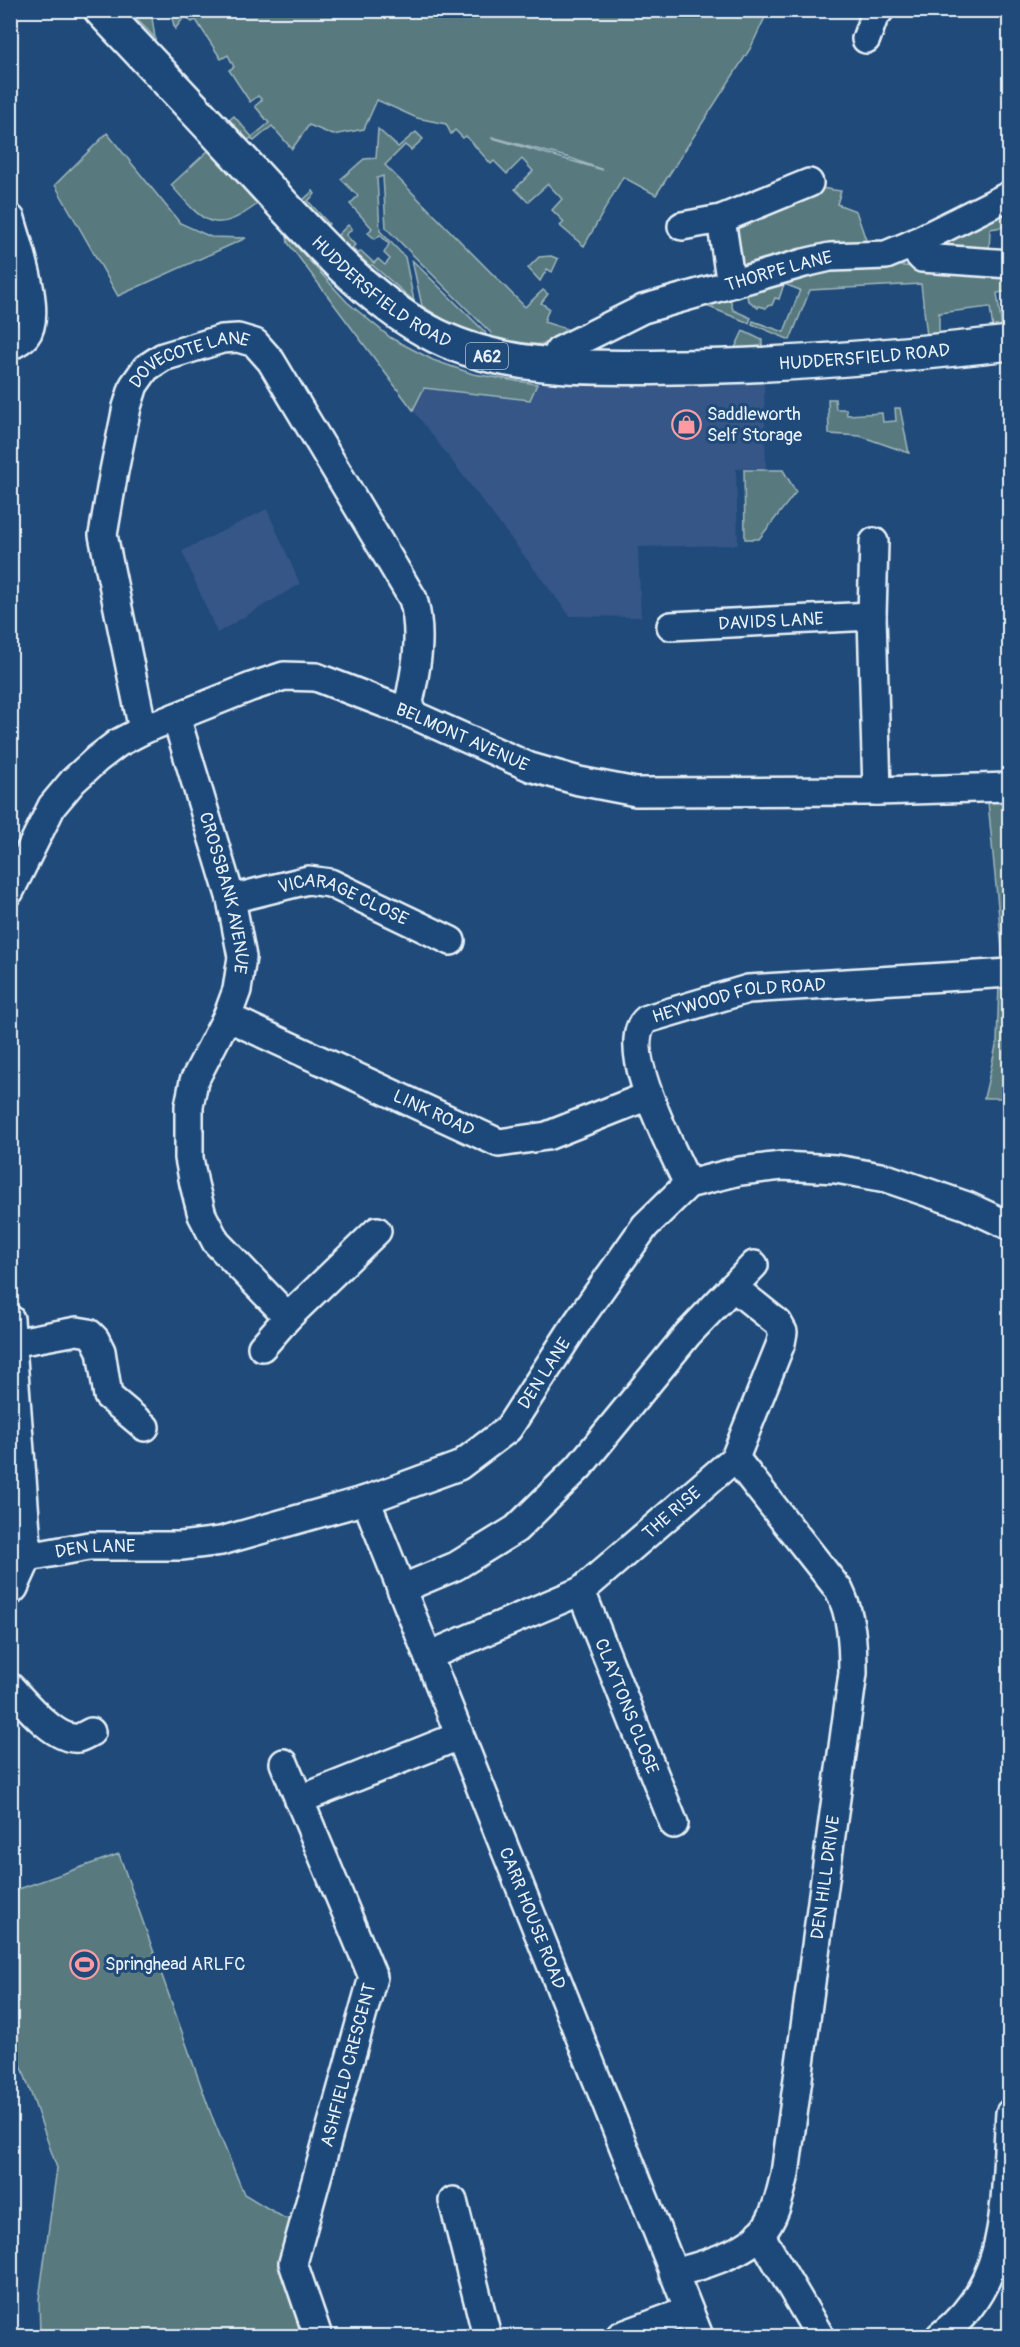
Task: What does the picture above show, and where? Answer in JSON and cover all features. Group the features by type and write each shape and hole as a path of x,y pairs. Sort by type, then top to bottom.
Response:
{"main road":[{"name":"HUDDERSFIELD ROAD","path":"101,10 331,255 393,310 424,330 473,352 497,358 557,364 625,368 725,367 891,356 1010,343"}],"street":[{"path":"866,39 874,17 880,10"},
{"path":"682,226 721,219 809,183"},
{"name":"THORPE LANE","path":"557,364 559,351 643,309 830,257 886,255 1010,195"},
{"path":"10,346 26,336 33,322 29,286 11,219"},
{"path":"721,219 729,272 733,283"},
{"path":"910,245 922,258 1010,264"},
{"name":"DOVECOTE LANE","path":"143,730 103,535 114,471 130,396 134,385 146,368 163,357 222,339 238,338 255,343 271,361 413,599 419,619 417,667 407,712"},
{"path":"874,542 872,615 877,791"},
{"name":"DAVIDS LANE","path":"671,626 872,615"},
{"name":"BELMONT AVENUE","path":"10,891 52,807 97,759 118,743 143,730 284,676 316,677 407,712 530,767 579,782 636,792 877,791 1010,787"},
{"name":"CROSSBANK AVENUE","path":"176,717 231,899 242,963 237,990 227,1017 194,1081 189,1106 189,1158 202,1215 216,1242 288,1317"},
{"name":"VICARAGE CLOSE","path":"231,899 308,880 318,881 330,884 451,941"},
{"name":"HEYWOOD FOLD ROAD","path":"688,1184 648,1096 636,1035 640,1024 647,1019 748,989 1010,973"},
{"name":"LINK ROAD","path":"227,1017 499,1143 547,1136 648,1096"},
{"path":"688,1184 740,1171 782,1166 836,1169 886,1178 967,1206 1010,1226"},
{"name":"DEN LANE","path":"28,1557 89,1546 181,1546 221,1541 366,1500 459,1466 508,1429 574,1327 645,1226 688,1184"},
{"path":"262,1347 288,1317 377,1231"},
{"path":"401,1589 456,1566 516,1529 579,1467 687,1335 754,1265"},
{"name":"THE RISE","path":"428,1656 581,1591 735,1458 781,1343 783,1332 778,1323 733,1287"},
{"path":"10,1592 28,1557 11,1331 89,1333 101,1351 108,1396 145,1427"},
{"name":"DEN HILL DRIVE","path":"673,2273 696,2268 747,2245 760,2234 774,2209 785,2174 851,1684 853,1649 847,1605 839,1590 735,1458"},
{"name":"CARR HOUSE ROAD","path":"366,1500 699,2337"},
{"name":"CLAYTONS CLOSE","path":"581,1591 674,1824"},
{"path":"10,1687 20,1709 56,1732 78,1738 91,1732"},
{"path":"299,1800 459,1736"},
{"name":"ASHFIELD CRESCENT","path":"284,1763 373,1977 293,2263 318,2337"},
{"path":"940,2337 949,2330 979,2295 993,2265 1002,2226 1010,2113"},
{"path":"453,2201 487,2337"},
{"path":"760,2234 820,2337"},
{"path":"620,2337 688,2311"}],"shaded area":[{"path":"764,380 766,468 736,469 738,545 638,547 641,617 570,616 413,410 424,388 529,400 537,384 579,382 611,385"},
{"path":"267,509 300,584 217,633 182,551"}],"green space":[{"path":"202,10 768,10 750,49 656,195 623,177 584,246 560,226 564,222 552,210 562,199 548,184 528,202 515,189 533,171 522,159 507,174 494,161 491,164 466,136 463,138 455,130 451,134 446,124 417,118 377,100 364,129 333,135 309,125 292,149 272,126 254,141 251,138 247,141 229,120 234,116 252,137 269,123 255,106 262,100 258,96 250,102 229,70 234,67 228,55 221,59 196,20 192,22 185,16 175,29 170,11 194,11 197,15","holes":["492,137 570,158 603,170"]},
{"path":"129,11 151,11 155,38"},
{"path":"378,129 398,147 416,132 423,139 411,150 405,145 385,165 525,307 543,290 548,294 541,303 549,308 544,322 573,331 565,338 545,344 524,344 492,339 491,333 386,228 383,176 377,178 380,231 405,257 414,301 372,265 370,266 337,236 348,225 352,229 346,235 355,245 352,248 358,254 361,251 374,263 378,259 385,265 390,259 384,253 389,244 380,235 375,239 368,233 372,228 350,204 358,196 341,179 364,159 376,158"},
{"path":"107,133 180,223 211,237 246,238 118,296 55,185"},
{"path":"210,149 259,203 231,220 210,221 201,216 171,185"},
{"path":"821,188 841,191 837,204 856,211 868,246 743,268 736,262 735,223"},
{"path":"313,191 315,194 308,201 329,224 327,225 303,200"},
{"path":"1009,205 1009,226 990,229 989,255 936,247 938,240"},
{"path":"287,236 347,302 391,338 433,360 473,374 537,384 530,400 424,388 413,410 288,243"},
{"path":"551,256 558,259 552,272 547,269 540,281 528,268 539,257"},
{"path":"412,260 485,332 487,338 446,321 422,306"},
{"path":"882,264 1009,276 1009,291 997,293 1002,328 993,329 990,307 939,313 939,335 927,336 921,284 810,290 790,340 752,324 753,321 784,332 800,290 784,284 779,299 775,298 772,305 766,308 759,306 758,308 748,300 745,289 817,268"},
{"path":"729,294 733,310 751,318 749,323 699,303"},
{"path":"743,331 762,340 762,348 734,350"},
{"path":"828,399 835,399 836,409 846,409 847,415 882,413 883,422 896,421 895,408 900,408 909,453 860,436 829,434"},
{"path":"744,470 783,470 796,492 759,539 745,539"},
{"path":"988,802 1009,802 1009,959 1003,959"},
{"path":"999,985 1009,985 1009,1105 1002,1098 984,1098 997,1042"},
{"path":"119,1854 211,2114 244,2194 284,2218 294,2220 307,2336 40,2336 39,2299 57,2168 11,2036 10,1892"}],"place":[{"name":"Saddleworth Self Storage","path":"686,424"},
{"name":"Springhead ARLFC","path":"84,1964"}]}
